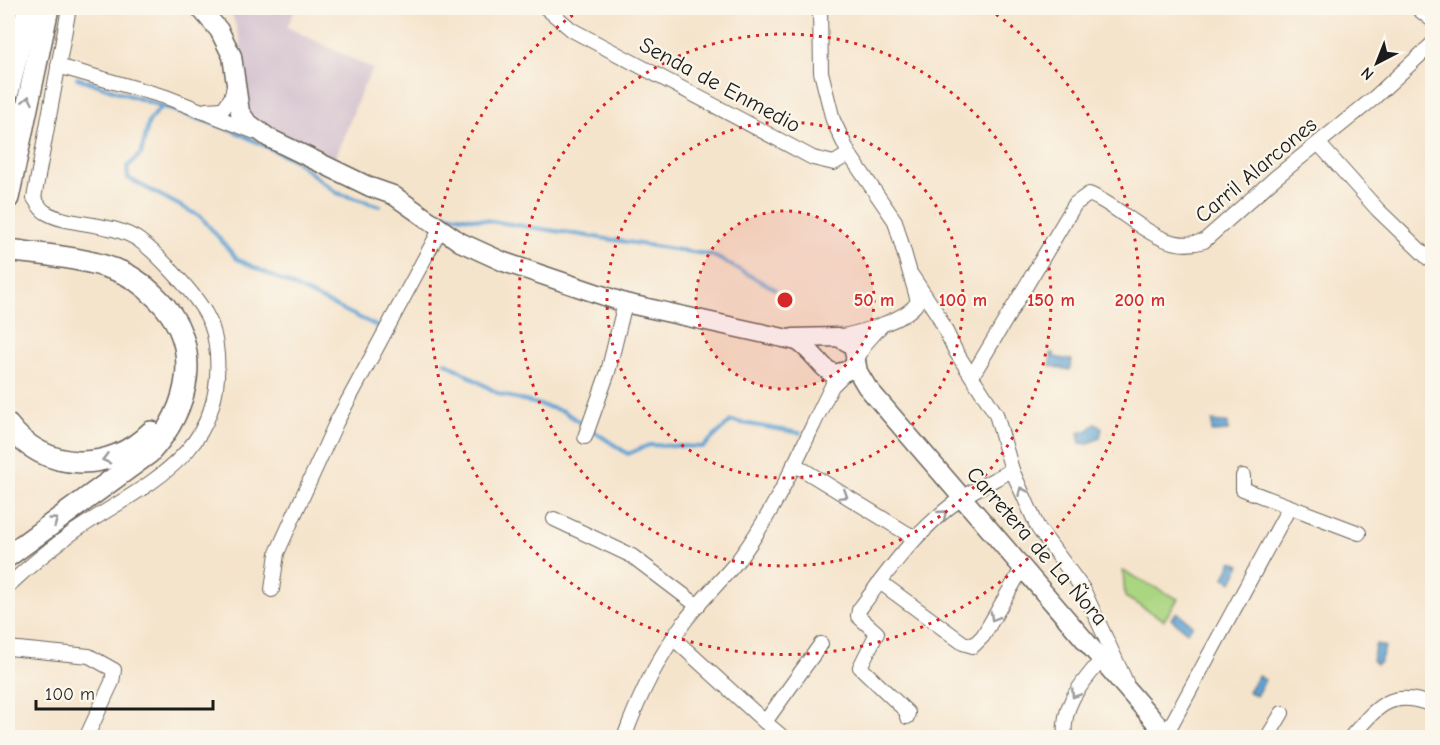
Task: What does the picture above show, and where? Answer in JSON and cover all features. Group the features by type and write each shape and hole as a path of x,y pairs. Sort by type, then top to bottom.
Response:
{"highway":[{"path":"8,27 15,8"},
{"path":"8,92 28,8"},
{"path":"8,198 48,8"},
{"path":"8,250 96,276 132,292 157,314 175,351 175,383 165,410 152,432 134,448 109,460 79,463 53,458 28,446 8,425"},
{"path":"8,262 43,261 117,270 150,291 163,303 182,333 187,350 188,379 177,415 163,438 149,453 8,556"}],"main road":[{"path":"200,8 227,43 236,80 240,111 247,122 269,138 370,187 393,195 477,251 625,303 788,338 835,338 853,345 851,367 834,374 808,348 788,338"},
{"path":"823,365 823,345 835,338"},
{"name":"Carretera de La Ñora","path":"851,367 858,372 867,387 1129,689 1167,736"}],"street":[{"path":"8,586 44,554 76,530 137,495 179,460 191,447 204,425 211,408 217,375 217,342 206,314 158,257 131,235 45,213 34,198 69,8"},
{"name":"Senda de Enmedio","path":"546,8 582,36 813,158 834,163 849,154"},
{"path":"820,8 820,54 826,96 838,135 895,221 918,301 911,310"},
{"path":"1417,8 1432,20"},
{"name":"Carril Alarcones","path":"972,376 1075,204 1082,197 1089,194 1109,204 1169,242 1198,243 1209,238 1275,178 1319,144 1432,44"},
{"path":"58,66 146,90 269,138"},
{"path":"201,110 223,109 231,98 236,80"},
{"path":"1319,144 1378,210 1429,259 1432,259"},
{"path":"272,590 277,553 336,423 441,228"},
{"path":"912,276 938,315 956,352 996,414 1012,470 1038,528 1083,589 1129,689"},
{"path":"585,437 608,372 625,303"},
{"path":"835,338 884,323 911,310 928,308 938,315"},
{"path":"624,738 641,690 673,638 739,559 762,524 835,381 851,367 865,344 884,323"},
{"path":"823,365 828,381 827,397"},
{"path":"794,464 912,536 924,531"},
{"path":"907,717 909,713 900,703 876,685 860,667 877,633 861,619 858,612 901,554 924,531 963,498 1012,470"},
{"path":"1243,476 1243,489 1359,533"},
{"path":"1167,736 1289,508"},
{"path":"554,519 632,556 698,606"},
{"path":"896,527 903,538 901,554"},
{"path":"880,582 963,643 973,646 983,636 1023,567"},
{"path":"673,638 784,738"},
{"path":"765,722 821,644"},
{"path":"8,648 88,656 114,670 112,682 86,738"},
{"path":"1065,738 1066,710 1077,690 1102,658"},
{"path":"1350,738 1373,711 1399,697 1432,705"},
{"path":"1267,738 1282,713"}],"shaded area":[{"path":"230,8 296,8 287,27 373,69 363,87 334,162 248,113 240,39"}],"green space":[{"path":"1123,571 1178,599 1164,620 1125,597"}],"water":[{"path":"1051,353 1054,353 1054,357 1072,360 1070,370 1050,366"},
{"path":"1212,421 1228,423 1228,431 1212,432"},
{"path":"1096,423 1102,428 1100,437 1088,444 1080,443 1078,433 1088,430"},
{"path":"1232,561 1240,565 1232,582 1224,578"},
{"path":"1177,612 1193,625 1187,632 1171,619"},
{"path":"1376,644 1385,647 1380,662 1376,664 1372,660"},
{"path":"1258,676 1265,680 1256,696 1248,691"}],"waterway":[{"path":"77,78 232,130 294,160 337,193 380,206"},
{"path":"161,107 149,121 141,154 127,167 128,178 201,217 237,259 381,328"},
{"path":"438,213 712,255 775,289"},
{"path":"445,362 499,394 563,411 628,454 649,445 703,447 731,421 800,433"}]}
